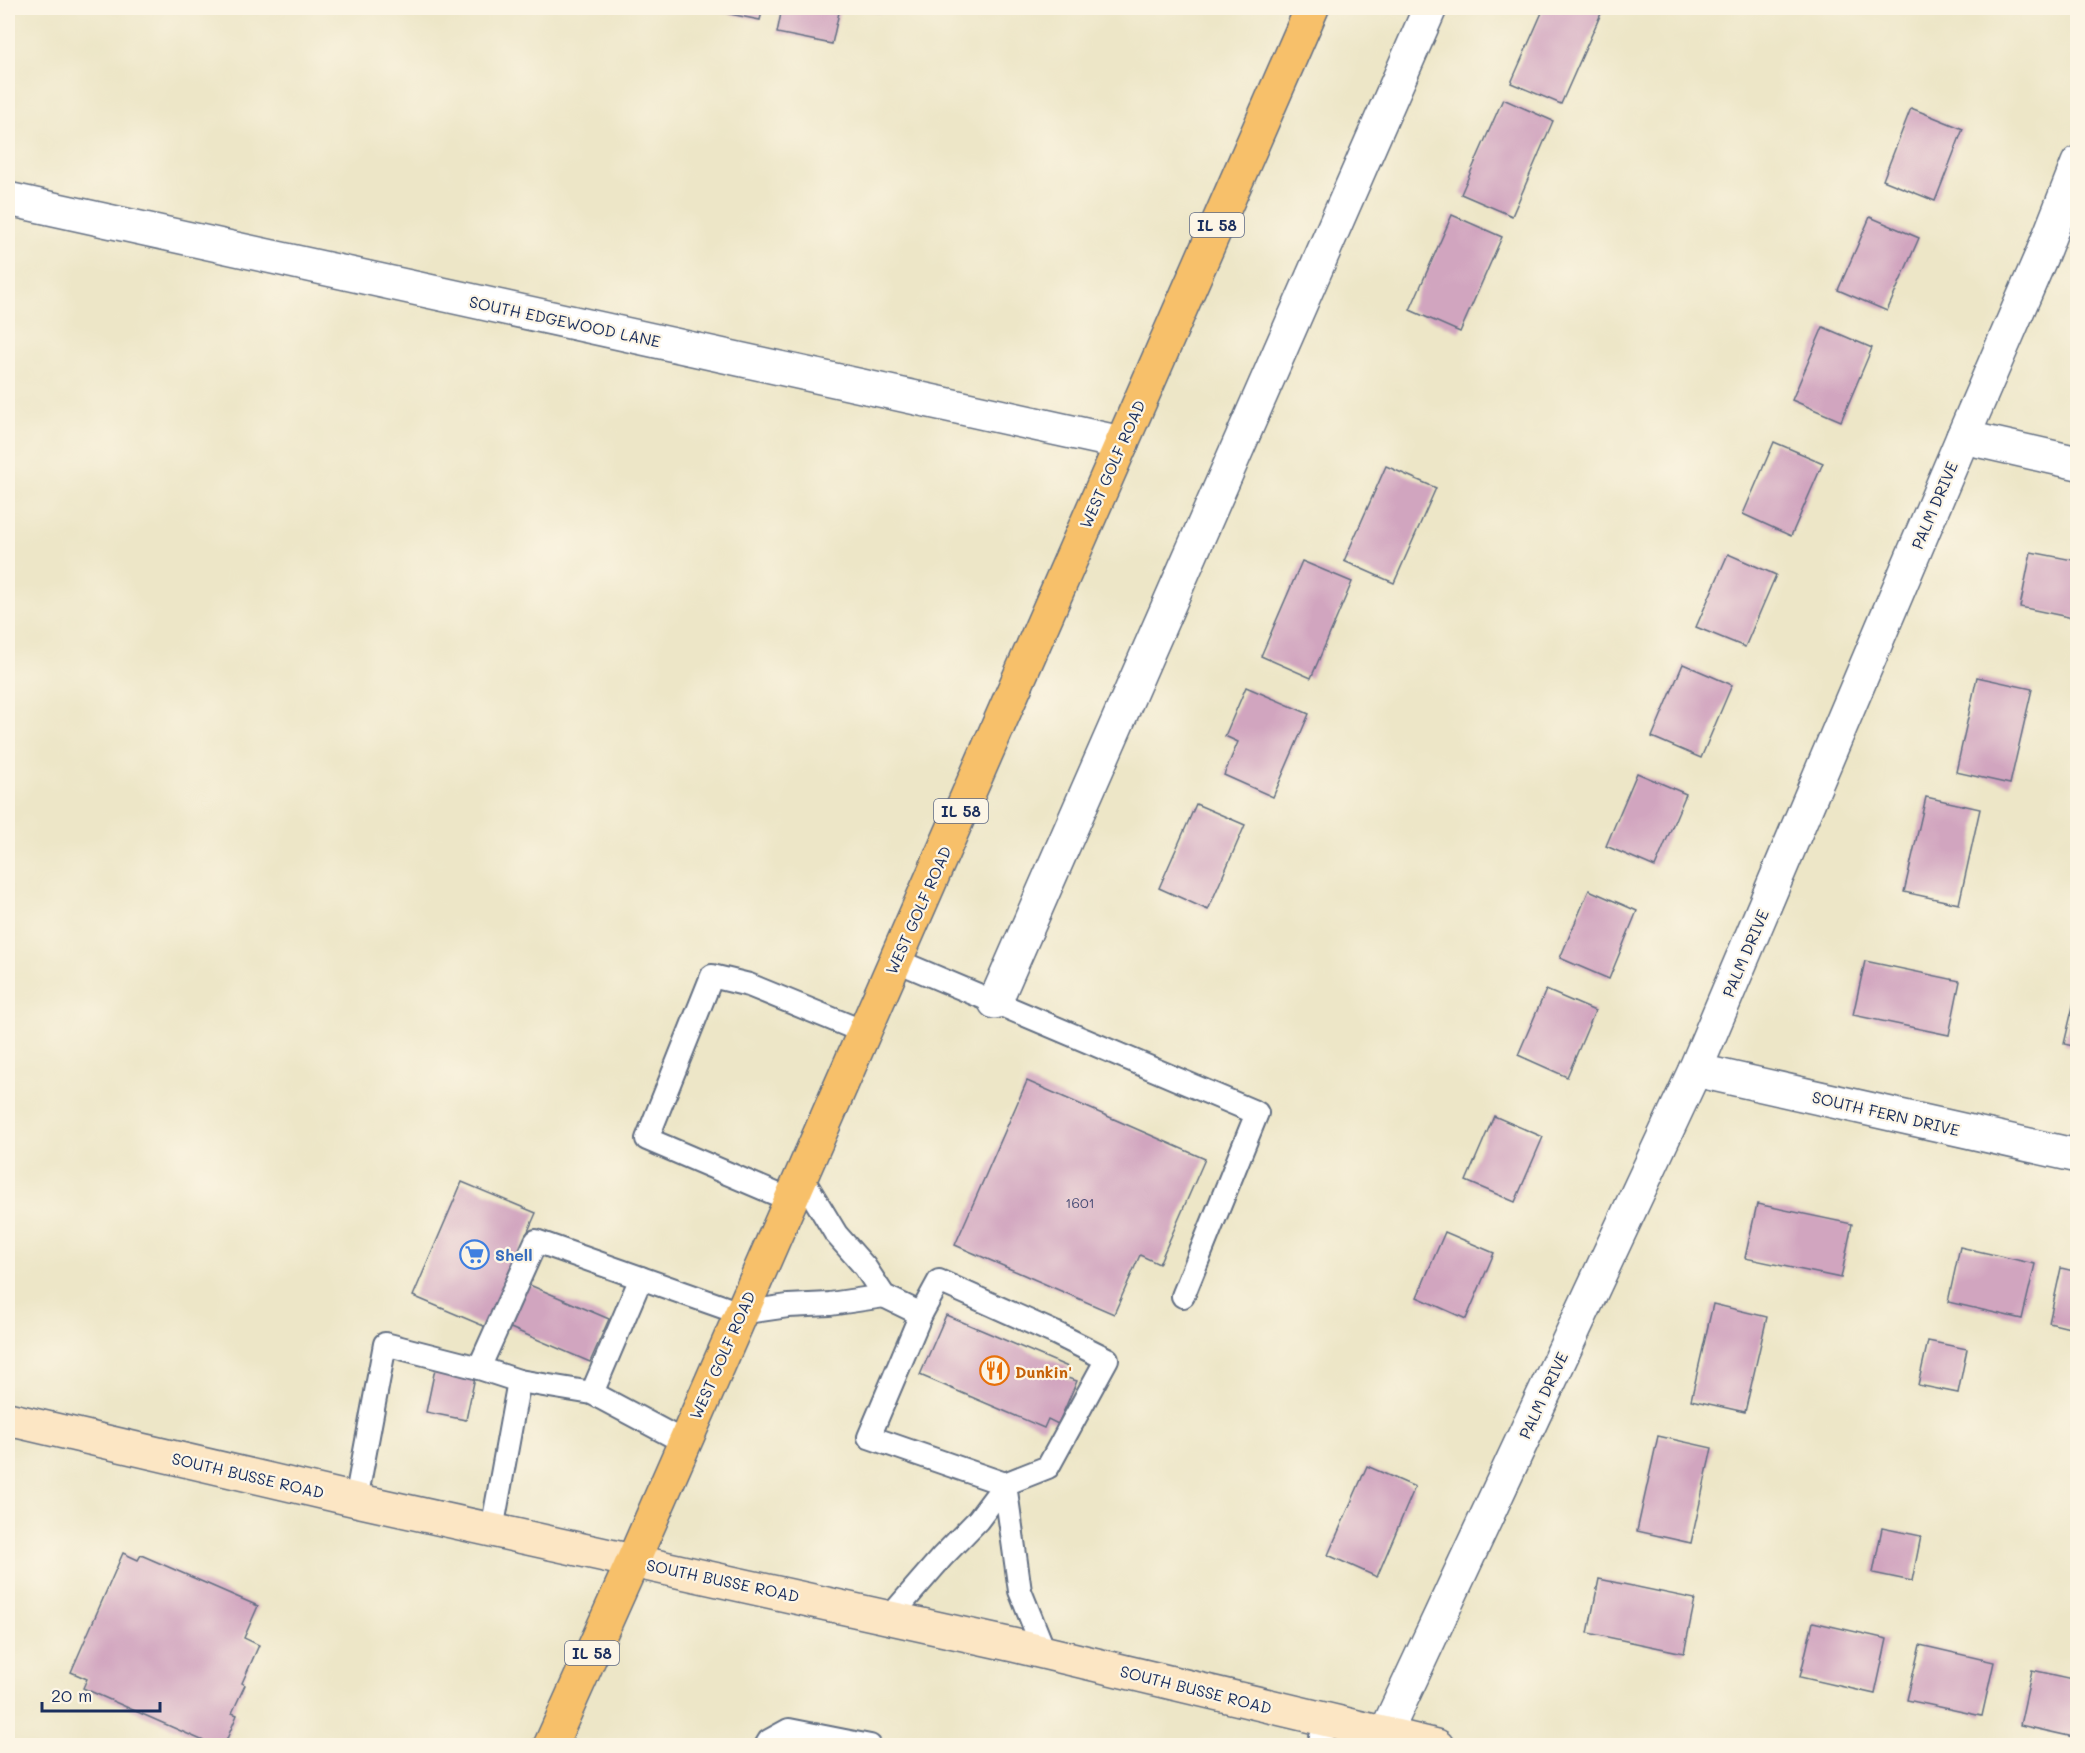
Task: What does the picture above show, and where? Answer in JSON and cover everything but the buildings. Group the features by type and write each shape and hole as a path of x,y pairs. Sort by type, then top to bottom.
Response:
{"main road":[{"name":"WEST GOLF ROAD","path":"550,1746 1312,8"},
{"name":"SOUTH BUSSE ROAD","path":"8,1419 356,1500 1045,1653 1323,1733 1386,1732 1437,1746"}],"street":[{"path":"994,1002 1430,8"},
{"name":"PALM DRIVE","path":"1386,1732 1695,1070 2043,252 2078,163"},
{"name":"SOUTH EDGEWOOD LANE","path":"8,199 1122,442"},
{"path":"1963,437 2078,463"},
{"name":"SOUTH FERN DRIVE","path":"1695,1070 2078,1156"}],"lane":[{"path":"896,960 1257,1113 1183,1296"},
{"path":"864,1032 749,985 712,976 647,1139 796,1188 865,1267 884,1296 921,1314"},
{"path":"479,1368 536,1241 740,1313 884,1296"},
{"path":"592,1394 641,1278"},
{"path":"890,1617 942,1557 978,1520 1005,1484 1048,1467 1107,1359 939,1281 921,1314 869,1437 1005,1484"},
{"path":"356,1500 385,1344 479,1368 519,1381 592,1394 684,1442"},
{"path":"492,1530 519,1381"},
{"path":"1005,1484 1020,1591 1045,1653"},
{"path":"766,1746 769,1741 789,1730 870,1746"}],"place":[{"name":"Shell","path":"474,1254"},
{"name":"Dunkin'","path":"994,1371"}]}
